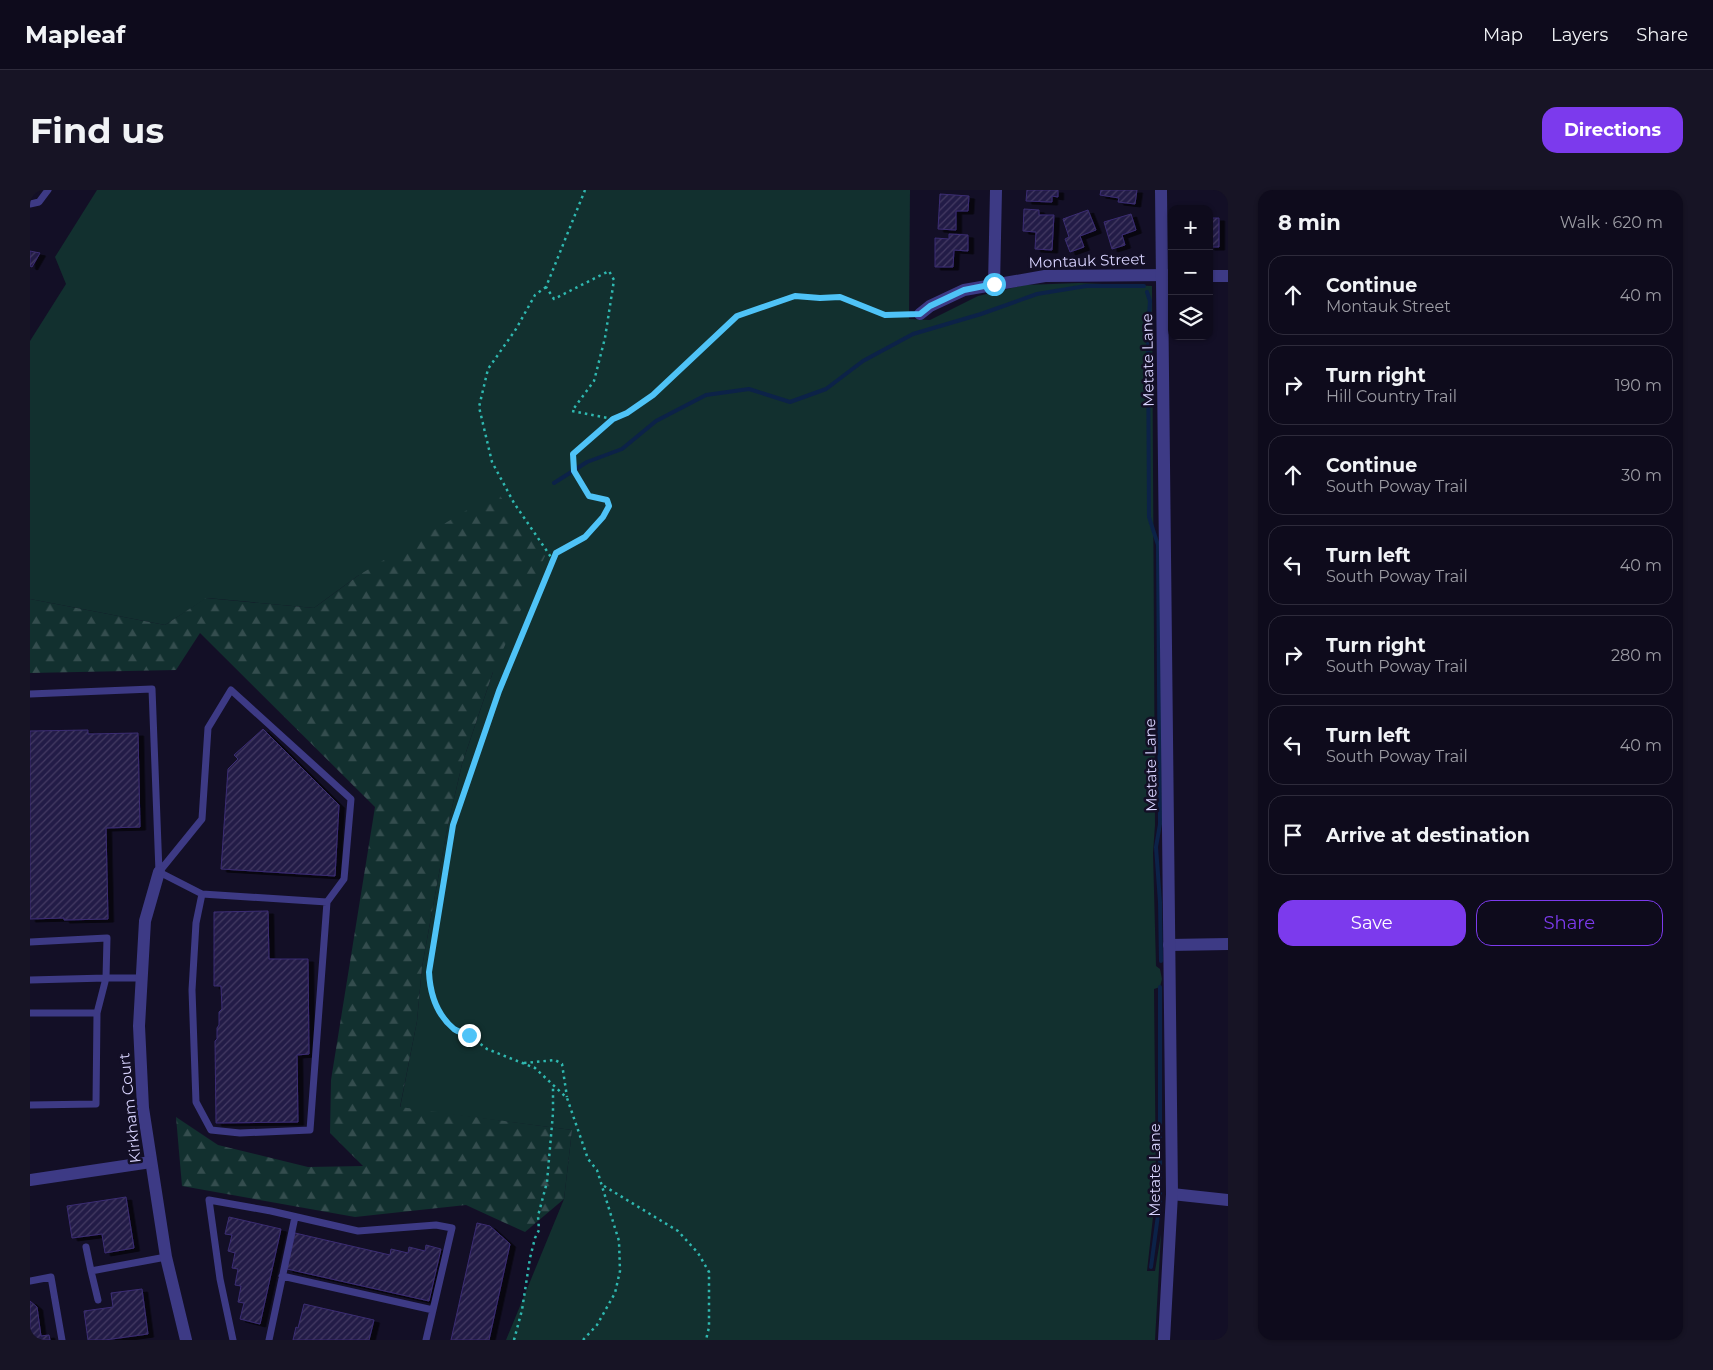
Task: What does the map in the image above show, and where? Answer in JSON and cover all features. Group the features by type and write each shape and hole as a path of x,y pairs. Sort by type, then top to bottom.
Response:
{"street":[{"path":"994,284 996,190"},
{"name":"Metate Lane","path":"1161,190 1167,275 1169,945 1172,1194 1164,1340"},
{"name":"Montauk Street","path":"920,314 930,306 964,290 994,284 1045,276 1167,275"},
{"path":"1213,276 1228,276"},
{"name":"Kirkham Court","path":"159,872 145,921 139,1026 143,1108 166,1257 186,1340"},
{"path":"1169,945 1228,944"},
{"path":"30,1180 151,1162"},
{"path":"1172,1194 1228,1200"}],"lane":[{"path":"30,204 39,202 48,190"},
{"path":"30,694 152,689 159,872"},
{"path":"159,872 202,819 208,728 231,690 351,799 344,879 327,902 310,1130 240,1134 211,1130 196,1102 192,990 196,924 202,894"},
{"path":"159,872 202,894 327,902"},
{"path":"30,942 107,938 106,978 97,1013 96,1104 30,1105"},
{"path":"30,980 142,978"},
{"path":"30,1013 97,1013"},
{"path":"234,1340 220,1279 209,1200 358,1231 436,1224 452,1228 426,1340"},
{"path":"269,1340 295,1217"},
{"path":"86,1247 98,1300"},
{"path":"91,1271 166,1257"},
{"path":"282,1276 433,1310"},
{"path":"30,1280 51,1277 62,1340"}],"path":[{"path":"553,560 514,503 492,462 479,407 488,369 516,328 535,295 546,287 585,190"},
{"path":"546,287 554,299 609,271 614,280 605,338 594,381 572,411 613,419"},
{"path":"567,1098 535,1068 486,1049 469,1035 455,1030 437,1008 430,987 429,972 453,825 499,691 556,553 585,537 603,517 609,506 607,500 589,496 574,471 573,454 613,419 627,413 653,395 737,316 795,296 840,297 885,315 920,314"},
{"path":"523,1063 555,1060 562,1064 567,1098 588,1159 598,1170 620,1241 620,1271 615,1293 596,1325 583,1340"},
{"path":"514,1340 522,1310 530,1258 539,1230 538,1216 547,1182 553,1113 553,1085"},
{"path":"603,1186 678,1231 698,1253 709,1272 709,1327 706,1340"}],"green space":[{"path":"97,190 910,190 909,319 930,320 978,296 1024,285 1079,283 1152,286 1155,825 1153,853 1156,966 1160,969 1162,979 1160,987 1154,989 1156,1190 1147,1271 1155,1271 1161,1234 1155,1340 506,1340 564,1199 572,1130 400,1108 417,1021 422,967 447,829 462,764 493,672 359,575 314,608 207,598 165,625 30,599 30,341 66,284 55,257"},
{"path":"497,492 545,556 493,672 462,764 447,829 422,967 417,1021 400,1107 572,1130 564,1199 525,1232 466,1205 355,1217 182,1186 176,1117 218,1145 308,1167 363,1166 330,1133 331,1080 375,807 200,633 176,670 30,673 30,599 165,625 206,598 314,608 359,575"}],"building":[{"path":"1027,190 1058,190 1058,197 1052,196 1052,202 1026,201"},
{"path":"1101,190 1137,190 1135,204 1118,202 1119,198 1100,195"},
{"path":"940,194 969,196 968,211 956,211 956,230 938,229"},
{"path":"1024,209 1039,210 1039,215 1054,215 1052,250 1035,249 1036,232 1023,231"},
{"path":"1088,210 1096,230 1080,236 1084,247 1070,252 1065,239 1069,237 1063,219"},
{"path":"1131,214 1136,230 1122,235 1125,245 1112,249 1104,222"},
{"path":"1213,218 1219,218 1219,247 1213,247"},
{"path":"949,234 968,235 968,251 954,250 953,267 935,267 935,238 949,239"},
{"path":"30,251 40,253 32,267 30,266"},
{"path":"263,729 339,805 335,876 221,869 228,769 238,759 234,755"},
{"path":"88,730 88,734 138,733 140,827 106,828 108,919 30,919 30,731"},
{"path":"268,911 269,959 308,959 309,1054 297,1055 298,1122 216,1123 215,1041 219,1025 219,1012 222,1009 221,986 214,986 214,912"},
{"path":"126,1197 134,1248 105,1253 102,1234 72,1238 67,1206"},
{"path":"229,1217 281,1229 260,1324 240,1319 244,1303 238,1302 241,1286 235,1285 238,1269 232,1268 235,1253 228,1251 232,1235 225,1234"},
{"path":"477,1223 490,1226 510,1244 489,1340 451,1340"},
{"path":"295,1233 390,1255 391,1249 408,1253 409,1247 425,1251 426,1245 441,1249 429,1301 287,1269"},
{"path":"142,1289 148,1334 105,1340 88,1340 84,1311 113,1307 111,1293"},
{"path":"30,1301 37,1307 41,1336 49,1335 50,1340 30,1340"},
{"path":"304,1304 374,1320 369,1340 293,1340"}],"waterway":[{"path":"554,483 587,462 622,449 656,421 706,395 749,389 790,402 826,389 863,361 913,334 981,314 1037,294 1086,286 1144,286"},
{"path":"1147,292 1150,301 1148,330 1149,517 1158,545 1160,824 1156,847 1160,902 1161,961"},
{"path":"1151,1267 1160,1200 1160,987"}],"route":[{"path":"469,1035 455,1030 437,1008 430,987 429,972 453,825 499,691 556,553 585,537 603,517 609,506 607,500 589,496 574,471 573,454 613,419 627,413 653,395 737,316 795,296 840,297 885,315 920,314 930,306 964,290 994,284"}]}
